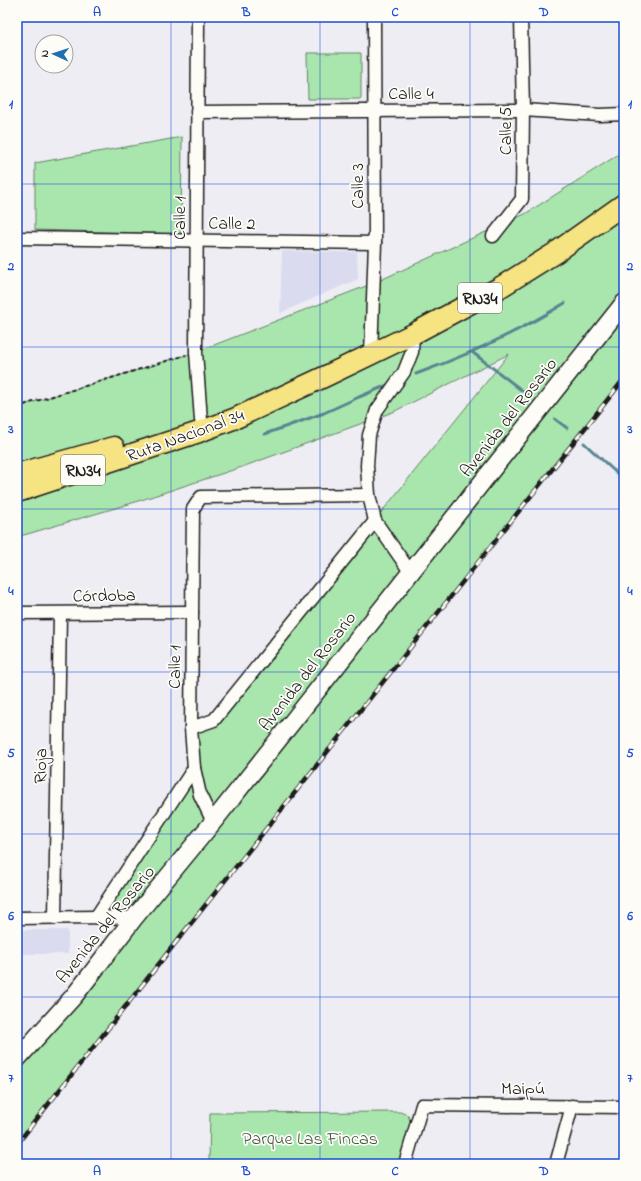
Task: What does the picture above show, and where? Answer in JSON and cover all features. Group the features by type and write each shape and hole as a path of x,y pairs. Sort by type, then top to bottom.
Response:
{"highway":[{"name":"Ruta Nacional 34","path":"17,492 199,432 236,418 326,376 413,334 499,288 555,253 624,204"},
{"name":"Ruta Nacional 34","path":"17,474 136,441 326,376"},
{"name":"RN34","path":"17,470 77,457"}],"main road":[{"name":"Avenida del Rosario","path":"17,1059 74,996 134,918 213,822 624,303"}],"street":[{"name":"Calle 1","path":"198,17 196,352 201,420"},
{"name":"Calle 3","path":"371,354 375,243 374,17"},
{"name":"Calle 5","path":"493,236 522,198 523,110 521,17"},
{"name":"Calle 4","path":"197,112 523,110 600,115 624,114"},
{"name":"Calle 2","path":"17,238 375,243"},
{"path":"411,573 375,521 369,495 367,466 369,435 377,410 404,372 412,352 413,334"},
{"name":"Calle 1","path":"213,822 200,795 194,768 191,728 193,509 201,497 369,495"},
{"path":"191,728 214,720 375,521"},
{"name":"Córdoba","path":"17,613 60,614 192,612"},
{"name":"Rioja","path":"56,918 60,614"},
{"path":"96,917 194,768"},
{"path":"17,918 134,918"},
{"name":"Maipú","path":"405,1164 422,1105 624,1107"},
{"path":"556,1164 572,1106"}],"path":[{"path":"17,407 196,352"}],"shaded area":[{"path":"282,251 357,252 358,279 280,313"},
{"path":"17,930 68,930 68,954 17,954"}],"green space":[{"path":"307,53 361,53 361,99 308,99"},
{"path":"182,137 181,234 35,230 35,163"},
{"path":"624,151 624,379 17,1144 17,1059 134,918 96,917 194,768 191,728 214,720 509,354 393,412 242,467 129,504 17,537 17,407 196,352 374,283 525,214"},
{"name":"Parque Las Fincas","path":"400,1112 408,1115 411,1124 398,1164 209,1164 210,1113"}],"waterway":[{"path":"416,374 455,359 492,342 529,324 565,303"},
{"path":"472,352 529,396"},
{"path":"265,434 324,413 390,384"},
{"path":"555,419 567,428"},
{"path":"584,443 624,480"}],"railway":[{"path":"17,1144 624,379"}]}
